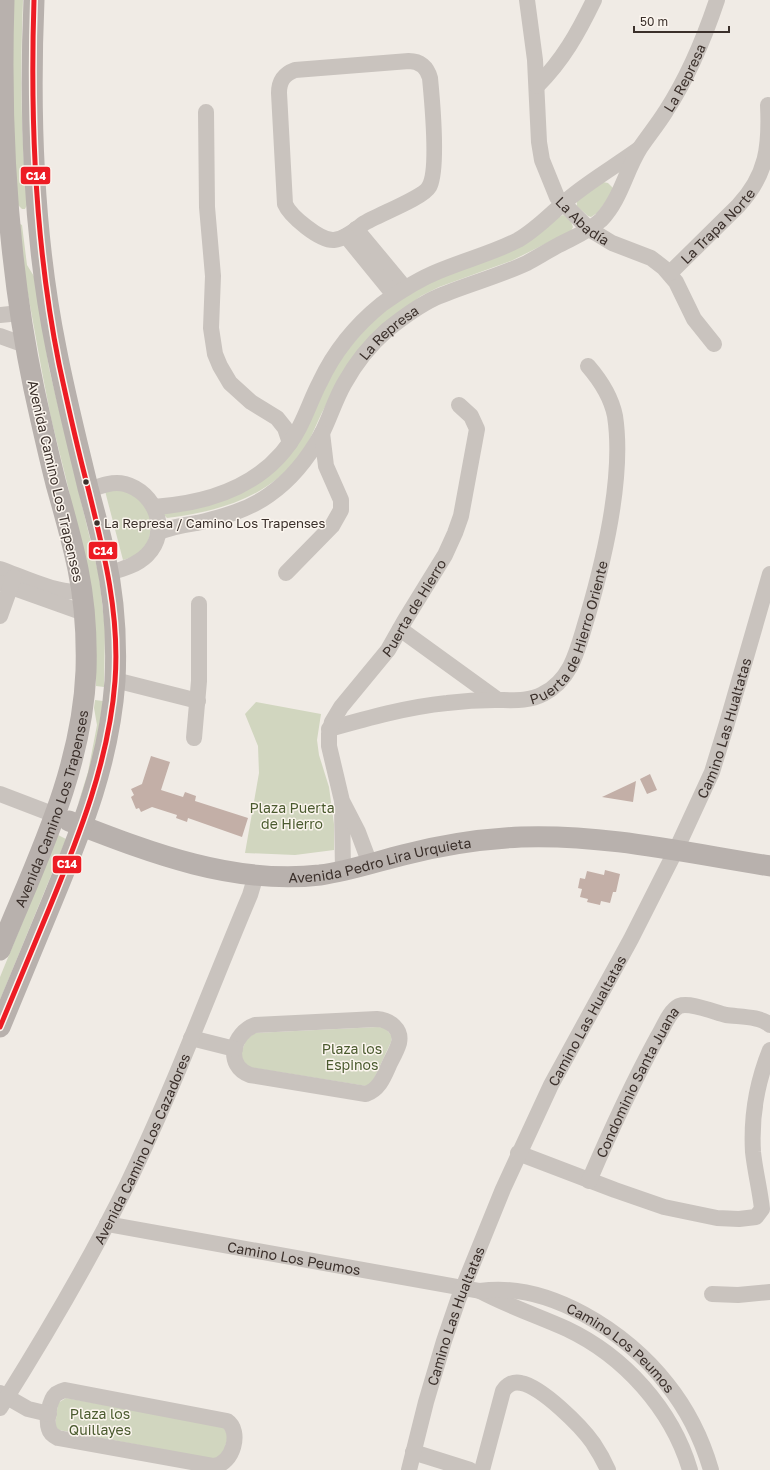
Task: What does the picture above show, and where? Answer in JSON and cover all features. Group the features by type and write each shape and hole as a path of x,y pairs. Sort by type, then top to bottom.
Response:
{"main road":[{"name":"Avenida Camino Los Trapenses","path":"0,1027 83,826 98,780 106,748 115,680 115,626 109,573 66,399 55,345 39,231 32,110 34,0"},
{"name":"Avenida Camino Los Trapenses","path":"0,950 55,815 70,773 79,732 86,672 82,591 74,551 44,433 25,345 10,314 8,216 1,122 3,2"},
{"path":"8,216 18,215 27,218 32,221 39,231"},
{"name":"Avenida Pedro Lira Urquieta","path":"55,815 188,862 232,872 256,875 296,876 342,871 404,854 437,847 520,837 602,840 676,850 770,866"}],"street":[{"name":"La Abadía","path":"527,0 537,86 540,151 555,193 589,229 612,243 651,258 670,273 694,319 714,344"},
{"path":"537,86 561,60 594,0"},
{"name":"La Represa","path":"158,533 172,527 220,517 245,509 281,486 306,459 322,433 344,384 359,360 377,340 410,313 447,293 526,263 579,236 602,218 615,201 639,149 666,111 682,83 701,45 717,0"},
{"path":"409,61 418,62 426,68 430,78 434,144 432,182 429,188 421,195 380,214 351,232 334,240 324,238 294,217 287,209 284,198 279,93 281,82 287,74 296,70 409,61"},
{"name":"La Trapa Norte","path":"670,273 746,198 758,180 769,142 768,105"},
{"path":"206,112 207,207 213,276 211,328 215,354 224,375 236,390 251,402 277,418 285,428 290,443"},
{"name":"La Represa","path":"154,507 217,495 243,485 262,473 290,443 306,414 319,383 341,347 370,314 400,292 440,270 498,249 519,239 546,220 563,203 596,178 639,149"},
{"path":"351,232 400,292"},
{"path":"0,336 25,345"},
{"name":"Puerta de Hierro Oriente","path":"329,729 382,714 430,705 475,700 520,700 535,698 551,690 571,666 591,605 611,511 616,473 617,444 612,403 603,385 588,366"},
{"name":"Puerta de Hierro","path":"342,871 342,801 329,746 329,729 341,707 388,650 445,555 455,533 461,516 477,429 471,416 460,405"},
{"path":"277,418 292,418 306,414"},
{"path":"286,573 332,526 339,513 341,500 326,466 322,433"},
{"path":"297,470 314,465 326,466"},
{"path":"89,490 111,483 124,484 144,494 154,507 158,517 158,533 155,543 148,555 133,565 109,573"},
{"name":"Camino Las Hualtatas","path":"411,1469 413,1452 437,1364 463,1288 518,1153 564,1058 628,945 676,850 712,772 770,574"},
{"path":"6,578 62,590 75,592 82,591"},
{"path":"6,578 84,613"},
{"path":"0,616 6,578"},
{"path":"194,738 200,669 199,604"},
{"path":"400,630 498,700"},
{"path":"115,680 198,701"},
{"name":"Avenida Pedro Lira Urquieta","path":"0,794 55,815"},
{"name":"Puerta de Hierro","path":"342,801 358,832 370,864"},
{"name":"Avenida Camino Los Cazadores","path":"2,1399 55,1319 107,1224 146,1143 191,1038 250,895 256,875"},
{"name":"Condominio Santa Juana","path":"589,1180 613,1126 644,1063 676,1008 681,1005 689,1005 763,1021 770,1025"},
{"path":"382,1019 395,1027 399,1038 396,1049 380,1084 374,1090 366,1094 250,1075 244,1072 236,1063 234,1059 234,1049 241,1033 250,1027 260,1025 382,1019"},
{"path":"191,1038 234,1049"},
{"path":"518,1153 641,1199 686,1212 727,1219 756,1218 762,1210 753,1152 754,1120 758,1086 770,1050"},
{"name":"Camino Los Peumos","path":"107,1224 480,1291 504,1289 530,1294 552,1301 595,1321 626,1342 654,1369 678,1399 696,1429 711,1470"},
{"name":"Camino Los Peumos","path":"480,1291 567,1330 587,1340 610,1356 641,1385 660,1409 676,1436 690,1470"},
{"path":"712,1294 738,1295 770,1292"},
{"path":"482,1470 503,1391 510,1383 517,1382 534,1389 565,1413 593,1443 608,1470"},
{"path":"61,1391 69,1391 223,1419 233,1426 235,1434 232,1451 228,1459 218,1466 211,1466 58,1438 54,1436 49,1429 49,1414 55,1395 61,1391"},
{"path":"2,1399 28,1409 49,1414"},
{"path":"413,1452 470,1470"}],"green space":[{"path":"14,0 23,0 21,77 23,154 27,205 25,209 22,209 18,205 12,102"},
{"path":"603,182 608,183 613,188 611,195 597,213 591,217 588,216 577,206 577,201"},
{"path":"563,215 572,223 573,227 571,231 511,261 439,287 421,296 405,308 325,407 300,455 287,470 273,482 257,492 223,507 204,512 167,518 163,514 248,489 348,349 367,327 388,307 407,294"},
{"path":"20,224 22,225 27,265 35,278 49,368 99,576 105,629 104,687 96,686 96,650 69,491 51,418 24,272"},
{"path":"105,491 128,491 147,508 149,512 151,528 147,544 137,554 123,560"},
{"path":"95,700 103,701 99,727 91,766 78,804 88,772 97,725 94,708"},
{"name":"Plaza Puerta de Hierro","path":"256,702 321,714 317,740 319,755 329,787 334,824 334,850 295,855 245,853 259,773 258,746 245,714"},
{"path":"58,835 66,839 0,1000 0,977"},
{"name":"Plaza los Espinos","path":"378,1027 385,1028 392,1036 391,1042 372,1083 366,1086 247,1067 240,1056 246,1040 255,1033"},
{"name":"Plaza los Quillayes","path":"66,1398 223,1426 228,1436 223,1455 213,1459 59,1430 55,1426 58,1403"}],"building":[{"path":"151,756 170,762 161,790 183,797 185,792 196,796 195,801 248,818 242,837 188,818 187,822 176,818 177,815 152,807 141,812 139,808 136,809 131,797 134,795 131,789 142,784"},
{"path":"650,774 657,790 647,794 640,779"},
{"path":"636,781 633,802 602,797"},
{"path":"605,870 620,874 616,892 613,892 610,903 601,901 600,905 587,902 588,899 580,897 582,889 578,888 580,878 585,879 587,871 604,875"}],"transit line":[{"name":"C14","path":"0,1027 60,882 91,798 112,711 116,656 113,608 105,560 76,442 59,364 44,274 39,228 34,137 34,0"}],"place":[{"name":"La Represa / Camino Los Trapenses","path":"97,523"}]}
